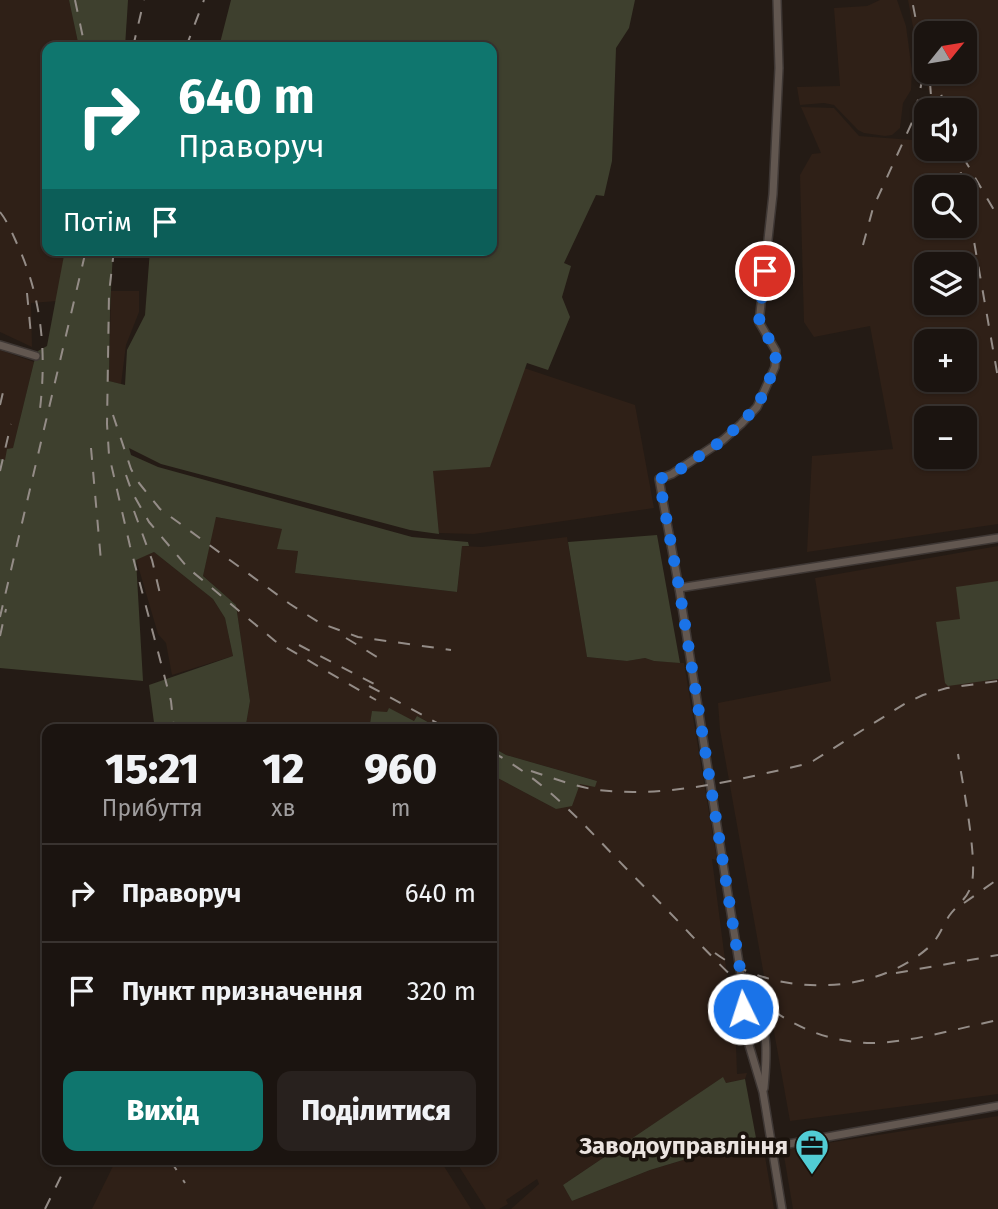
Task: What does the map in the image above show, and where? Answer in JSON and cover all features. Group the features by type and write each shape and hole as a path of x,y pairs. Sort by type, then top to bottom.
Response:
{"street":[{"path":"777,0 779,68 773,194 759,322 776,351 775,367 757,407 741,425 673,474 659,479 679,587 744,998 743,1017 763,1092 782,1209"},
{"path":"0,345 36,356"},
{"path":"679,587 998,538"},
{"path":"744,998 760,1016 766,1039 763,1092"},
{"path":"746,1033 750,1026 757,1024 764,1030"},
{"path":"749,1045 755,1048 761,1046 766,1039"},
{"path":"772,1147 998,1106"}],"shaded area":[{"path":"0,0 69,0 78,42 42,42 42,256 64,256 57,301 31,303 32,347 0,332"},
{"path":"880,0 897,0 906,26 912,71 911,90 903,103 900,128 892,135 885,136 858,130 834,105 800,105 797,87 840,86 834,8 867,6"},
{"path":"908,0 998,0 998,524 807,552 812,456 893,449 870,326 814,337 804,322 800,175 812,154 821,153 801,107 834,108 859,136 914,140 914,161 977,161 977,98 932,98 926,84 977,84 977,21 914,21 914,32"},
{"path":"111,291 139,291 139,312 126,345 121,384 109,381"},
{"path":"0,350 34,362 13,449 5,460 0,459"},
{"path":"524,368 635,405 654,508 474,534 439,533 432,471 490,466"},
{"path":"215,517 282,529 298,551 295,573 457,592 462,546 482,547 567,537 587,657 627,661 645,658 684,663 717,860 712,859 736,1045 737,1074 747,1073 745,1079 726,1083 722,1078 563,1185 572,1201 650,1170 756,1138 762,1139 774,1209 511,1209 539,1184 537,1179 506,1200 508,1204 499,1209 486,1209 458,1165 497,1165 497,778 556,809 580,783 597,781 506,755 497,750 497,724 431,724 417,716 414,721 389,709 387,712 372,712 370,724 246,724 250,701 236,605 203,576"},
{"path":"998,546 998,1094 790,1121 720,730 718,703 831,681 815,578"},
{"path":"154,552 213,599 225,618 233,656 172,675 166,643 158,634 136,559"},
{"path":"998,1116 998,1209 793,1209 783,1150"},
{"path":"114,1165 443,1165 471,1209 92,1209"}],"green space":[{"path":"69,0 128,0 125,42 78,42"},
{"path":"231,0 635,0 629,28 616,48 612,161 604,196 596,195 564,263 571,266 562,297 570,317 548,370 527,363 490,467 433,471 439,534 410,530 161,464 129,448 131,455 158,467 412,537 468,542 469,546 462,546 457,592 295,573 298,551 277,549 282,529 216,517 203,576 236,605 250,701 246,724 154,724 149,685 233,656 225,618 213,599 154,552 136,560 143,681 0,668 0,459 5,460 7,449 13,448 34,362 38,351 47,346 64,256 113,256 109,381 125,385 127,350 145,315 150,256 497,256 497,42 220,42"},
{"path":"657,535 680,663 645,658 627,661 587,657 568,542"},
{"path":"998,581 998,679 948,686 945,683 936,622 960,619 956,587"},
{"path":"389,708 414,721 417,716 431,724 370,724 372,711 387,712"},
{"path":"497,750 506,755 597,781 595,787 580,784 572,806 556,809 497,778"},
{"path":"723,1077 726,1083 745,1079 756,1138 650,1170 572,1201 563,1185"}],"railway":[{"path":"75,0 84,42"},
{"path":"134,42 144,0"},
{"path":"188,42 204,0"},
{"path":"863,245 873,208 914,118 922,81 923,56 912,0"},
{"path":"930,84 931,98"},
{"path":"938,84 942,98"},
{"path":"926,175 928,161"},
{"path":"958,161 998,378"},
{"path":"965,161 998,217"},
{"path":"0,212 26,267 38,308 43,373 39,417"},
{"path":"0,617 85,256"},
{"path":"113,256 109,293 109,455 171,701 173,724"},
{"path":"27,293 31,335"},
{"path":"0,405 4,388"},
{"path":"113,415 131,469 160,509 290,604 320,623 358,637 451,650"},
{"path":"0,471 11,424"},
{"path":"91,448 101,561"},
{"path":"126,475 149,522 188,568 275,641 376,700"},
{"path":"134,511 152,560 161,598"},
{"path":"0,636 6,609"},
{"path":"346,638 382,660"},
{"path":"299,645 380,687"},
{"path":"531,771 581,787 624,792 675,790 727,782 813,761 923,695 947,688 998,681"},
{"path":"369,686 439,724"},
{"path":"715,953 765,978 794,984 823,985 880,975 906,963 929,947 949,916 967,895 973,875 958,754"},
{"path":"497,755 527,774 559,800 729,974 768,1007 790,1021 813,1032 839,1039 882,1043 998,1020"},
{"path":"964,903 998,879"},
{"path":"896,973 998,955"},
{"path":"45,1209 67,1165"},
{"path":"173,1165 185,1183"}],"place":[{"name":"Заводоуправління","path":"812,1176"}],"route":[{"path":"743,1009 743,988 679,587 659,479 673,474 723,440 757,407 775,367 776,351 759,322 765,271"}]}
